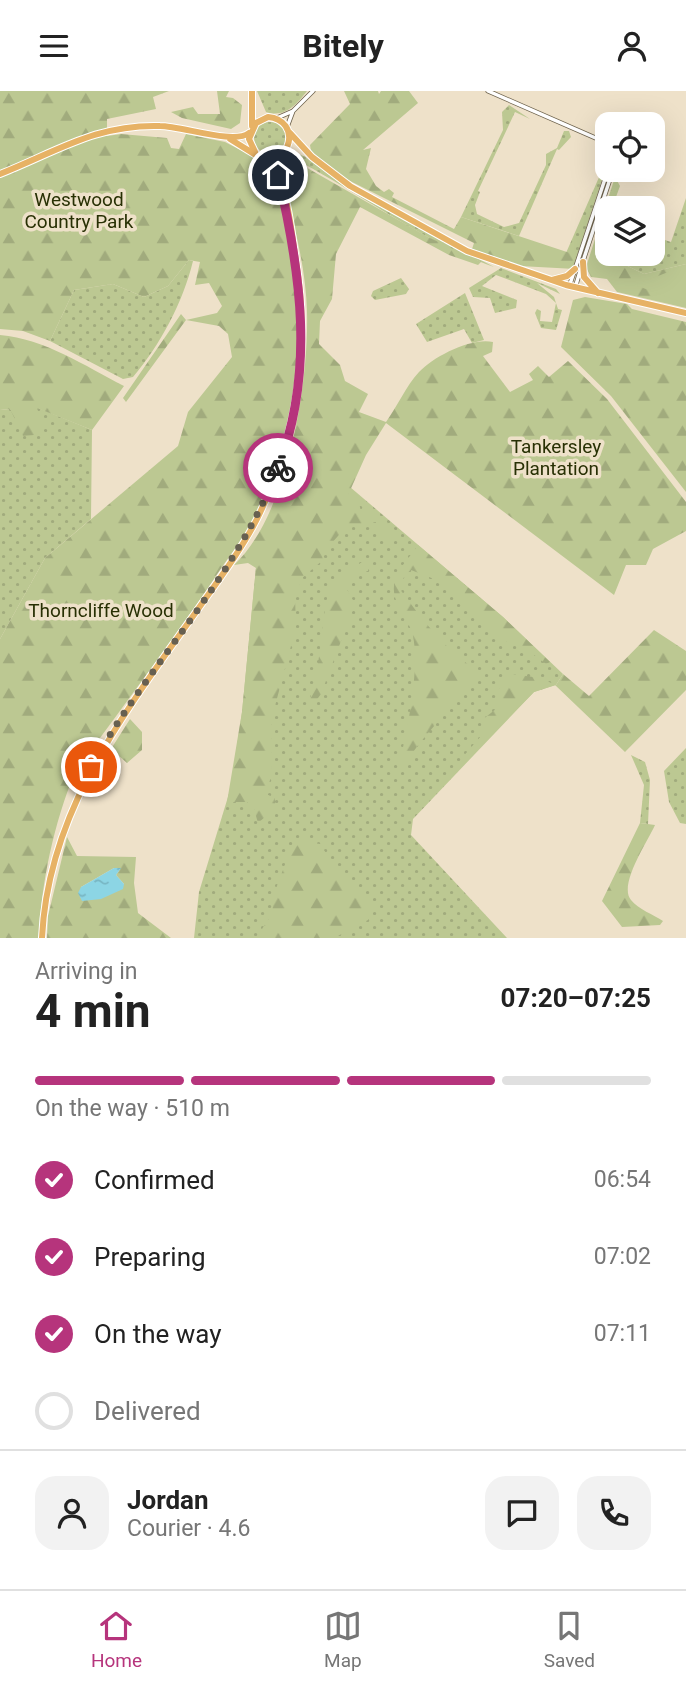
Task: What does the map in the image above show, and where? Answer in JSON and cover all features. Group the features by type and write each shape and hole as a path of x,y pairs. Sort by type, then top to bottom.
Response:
{"highway":[{"path":"252,94 308,153 350,186 449,242 551,281 686,313"},
{"path":"252,94 250,144 256,154"},
{"path":"0,174 59,146 119,128 173,127 242,138 250,130 272,118"},
{"path":"278,175 288,130"},
{"path":"42,938 54,862 82,784 106,740 233,559 256,521 281,461 298,391 302,314 295,254 278,175 268,159 229,138"},
{"path":"268,159 295,149 308,153"},
{"path":"583,262 584,277 599,293"},
{"path":"551,281 567,277 575,269"}],"street":[{"path":"272,118 293,111 313,91"},
{"path":"488,91 595,139"},
{"path":"288,130 293,111"},
{"path":"572,287 583,262 606,182"},
{"path":"572,287 575,269 606,182"}],"green space":[{"name":"Thorncliffe Wood","path":"0,91 169,91 153,97 156,109 107,119 107,136 121,134 167,138 171,148 179,149 186,134 225,142 266,163 271,168 282,211 296,299 294,387 287,431 274,473 256,515 240,541 75,772 50,853 39,938 0,938 0,639 45,558 178,446 188,412 232,357 228,334 219,326 186,320 217,313 222,306 209,283 195,285 200,262 189,260 168,286 144,297 113,284 74,290 50,341 23,331 0,329"},
{"path":"217,91 229,91 226,97 233,98 242,105 240,123 231,129 182,118 171,112 193,107 198,114 220,114"},
{"path":"257,91 307,91 290,109 273,113 266,112"},
{"path":"344,91 378,91 379,94 381,91 409,91 418,103 363,150 371,148 366,169 376,186 384,192 389,189 394,193 392,197 454,229 461,217 579,256 575,269 520,266 472,249 474,243 340,176 311,151 310,145 350,104"},
{"path":"509,105 530,119 515,112 478,191 480,192 475,205 477,214 504,227 519,223 546,165 546,154 557,148 564,131 569,131 571,137 557,149 519,236 461,217 503,130 502,112"},
{"path":"270,122 281,127 286,138 281,149 270,154 259,149 254,138 259,127"},
{"path":"293,153 304,156 354,193 302,163 290,190 285,191 280,163"},
{"name":"Tankersley Plantation","path":"295,161 428,237 481,262 478,265 449,255 360,207 336,254 332,299 320,321 319,344 340,365 345,381 368,394 359,412 386,422 419,372 443,354 475,342 493,342 492,352 483,356 510,392 533,380 529,374 538,366 549,377 568,361 607,399 686,502 686,531 653,549 646,565 626,565 614,595 386,423 366,455 348,495 357,496 361,511 378,514 398,533 390,545 386,544 376,522 346,527 322,554 323,560 302,578 295,597 296,627 271,721 272,773 266,794 275,798 275,816 265,817 258,823 254,809 247,802 227,802 242,712 256,568 248,563 234,565 253,543 268,514 292,446 299,410 307,341 307,312 300,251 285,191 290,190 289,164"},
{"path":"597,182 601,182 577,256 566,253"},
{"path":"613,182 618,182 620,186 616,196 609,196"},
{"path":"354,193 494,267 420,233"},
{"path":"686,198 686,264 644,274 628,266 665,266 665,240 671,242"},
{"path":"595,239 595,266 628,266 644,274 686,264 686,308 617,292 607,279 591,277 586,267"},
{"path":"189,260 193,261 189,276 170,322 133,377 123,379 50,341 74,290 113,284 144,297 168,286"},
{"path":"686,265 686,304 635,285"},
{"path":"501,268 556,289 560,294 537,283 554,297 556,303 546,294 496,275 482,286 517,300 516,308 495,313 490,298 473,297 469,288"},
{"path":"401,278 409,289 406,294 375,300 371,296 373,291"},
{"path":"465,293 484,340 472,343 464,329 427,342 416,324"},
{"path":"585,297 627,304 632,309 686,322 686,492 611,396 561,347 573,300"},
{"path":"556,303 558,309 562,310 556,330 541,328 535,313 537,309 541,311 540,321 552,322"},
{"path":"181,314 186,320 126,402 123,398"},
{"path":"0,335 49,348 124,386 92,430 37,408 45,434 23,436 10,409 0,410"},
{"path":"36,407 92,430 91,519 45,558 0,639 0,410 10,409 44,434"},
{"path":"350,487 503,617 563,674 556,685 534,692 413,819 411,835 507,938 194,938 199,892 231,787 242,712 256,567"},
{"path":"418,545 503,617 550,662 546,664 525,648 501,640 434,579 411,570 405,575 399,588 445,645 480,672 460,692 405,765 399,765 412,701 415,650 411,629 396,599 394,586 400,569"},
{"path":"362,562 369,564 368,571 356,573 344,584 355,604 321,694 309,710 307,707 316,677 330,586 341,582 347,572"},
{"path":"654,630 686,651 686,690 625,752 555,685 534,692 464,763 461,759 481,736 482,720 496,709 500,683 512,674 540,678 556,685 563,674 589,696"},
{"path":"130,719 142,732 142,750 127,763 111,749"},
{"path":"686,748 686,824 680,823 669,802 664,771"},
{"path":"631,755 645,762 650,780 648,824 640,823 644,785"},
{"path":"640,823 655,825 631,874 628,893 638,906 663,921 660,925 622,927 602,901"},
{"path":"67,837 77,856 136,857 134,883 138,913 171,938 47,938 48,916","holes":["114,868 120,869 116,875 124,884 115,890 81,887"]},
{"path":"294,840 320,844 335,867 371,903 368,920 334,938 256,938 272,914 274,894"}],"water":[{"path":"114,868 121,868 116,875 124,884 123,889 101,899 82,901 78,893 81,887"}],"way so far":[{"path":"91,767 123,715 233,559 256,521 278,468"}],"route":[{"path":"278,175 291,230 302,314 298,391 278,468"}],"park label":[{"name":"Westwood Country Park","path":"79,210"}]}
